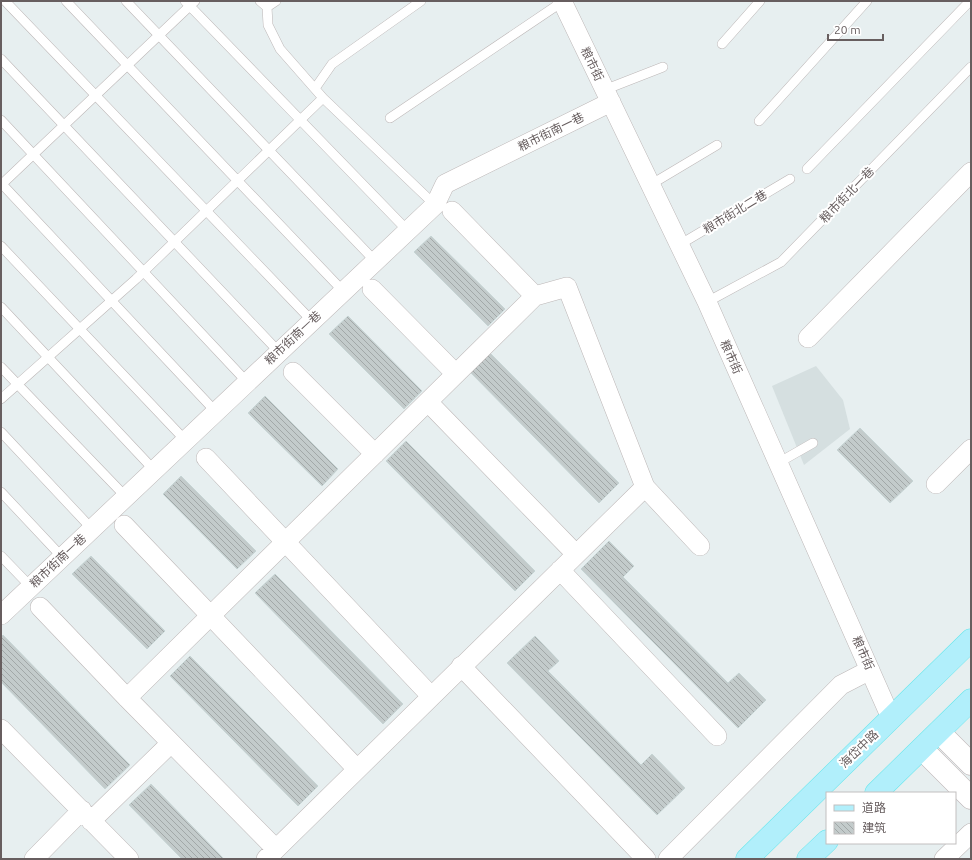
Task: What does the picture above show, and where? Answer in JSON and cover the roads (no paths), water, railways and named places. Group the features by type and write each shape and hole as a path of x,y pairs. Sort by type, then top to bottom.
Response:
{"main road":[{"name":"海岱中路","path":"747,859 971,640"},
{"path":"877,792 971,700"},
{"path":"808,859 826,842"}],"street":[{"name":"粮市街","path":"562,1 707,302 891,718"},
{"name":"粮市街南一巷","path":"1,615 407,230 443,208 445,184 608,96"},
{"path":"808,338 971,172"},
{"path":"443,208 534,296"},
{"path":"127,698 211,617 534,296 567,287 645,487 700,546"},
{"path":"372,290 456,374"},
{"path":"293,372 375,454"},
{"path":"428,402 570,548"},
{"path":"936,484 971,449"},
{"path":"206,458 431,696"},
{"path":"40,607 171,743 271,854 645,487"},
{"path":"124,525 357,769"},
{"path":"560,570 717,736"},
{"path":"461,666 646,859"},
{"path":"676,857 841,685 870,670"},
{"path":"1,728 130,859"},
{"path":"938,732 971,764"},
{"path":"34,859 171,743"},
{"path":"922,749 971,798"},
{"path":"944,859 971,833"}],"lane":[{"path":"5,1 312,321"},
{"path":"66,1 343,291"},
{"path":"126,1 375,261"},
{"path":"276,1 264,4 268,25 280,49 316,87 324,98 443,208"},
{"path":"316,87 332,64 421,1"},
{"path":"390,118 562,1"},
{"path":"722,44 760,1"},
{"path":"759,120 867,1"},
{"path":"806,169 970,1"},
{"path":"216,412 1,184 159,35 190,2 407,230"},
{"path":"1,59 279,352"},
{"path":"608,96 663,67"},
{"name":"粮市街北一巷","path":"707,302 781,262 971,67"},
{"path":"1,399 112,301 324,98"},
{"path":"1,120 247,382"},
{"path":"650,185 717,145"},
{"name":"粮市街北二巷","path":"679,245 790,179"},
{"path":"1,246 186,440"},
{"path":"1,307 154,470"},
{"path":"1,367 126,497"},
{"path":"1,432 92,529"},
{"path":"778,464 813,443"},
{"path":"1,492 62,557"},
{"path":"1,556 31,587"}]}
